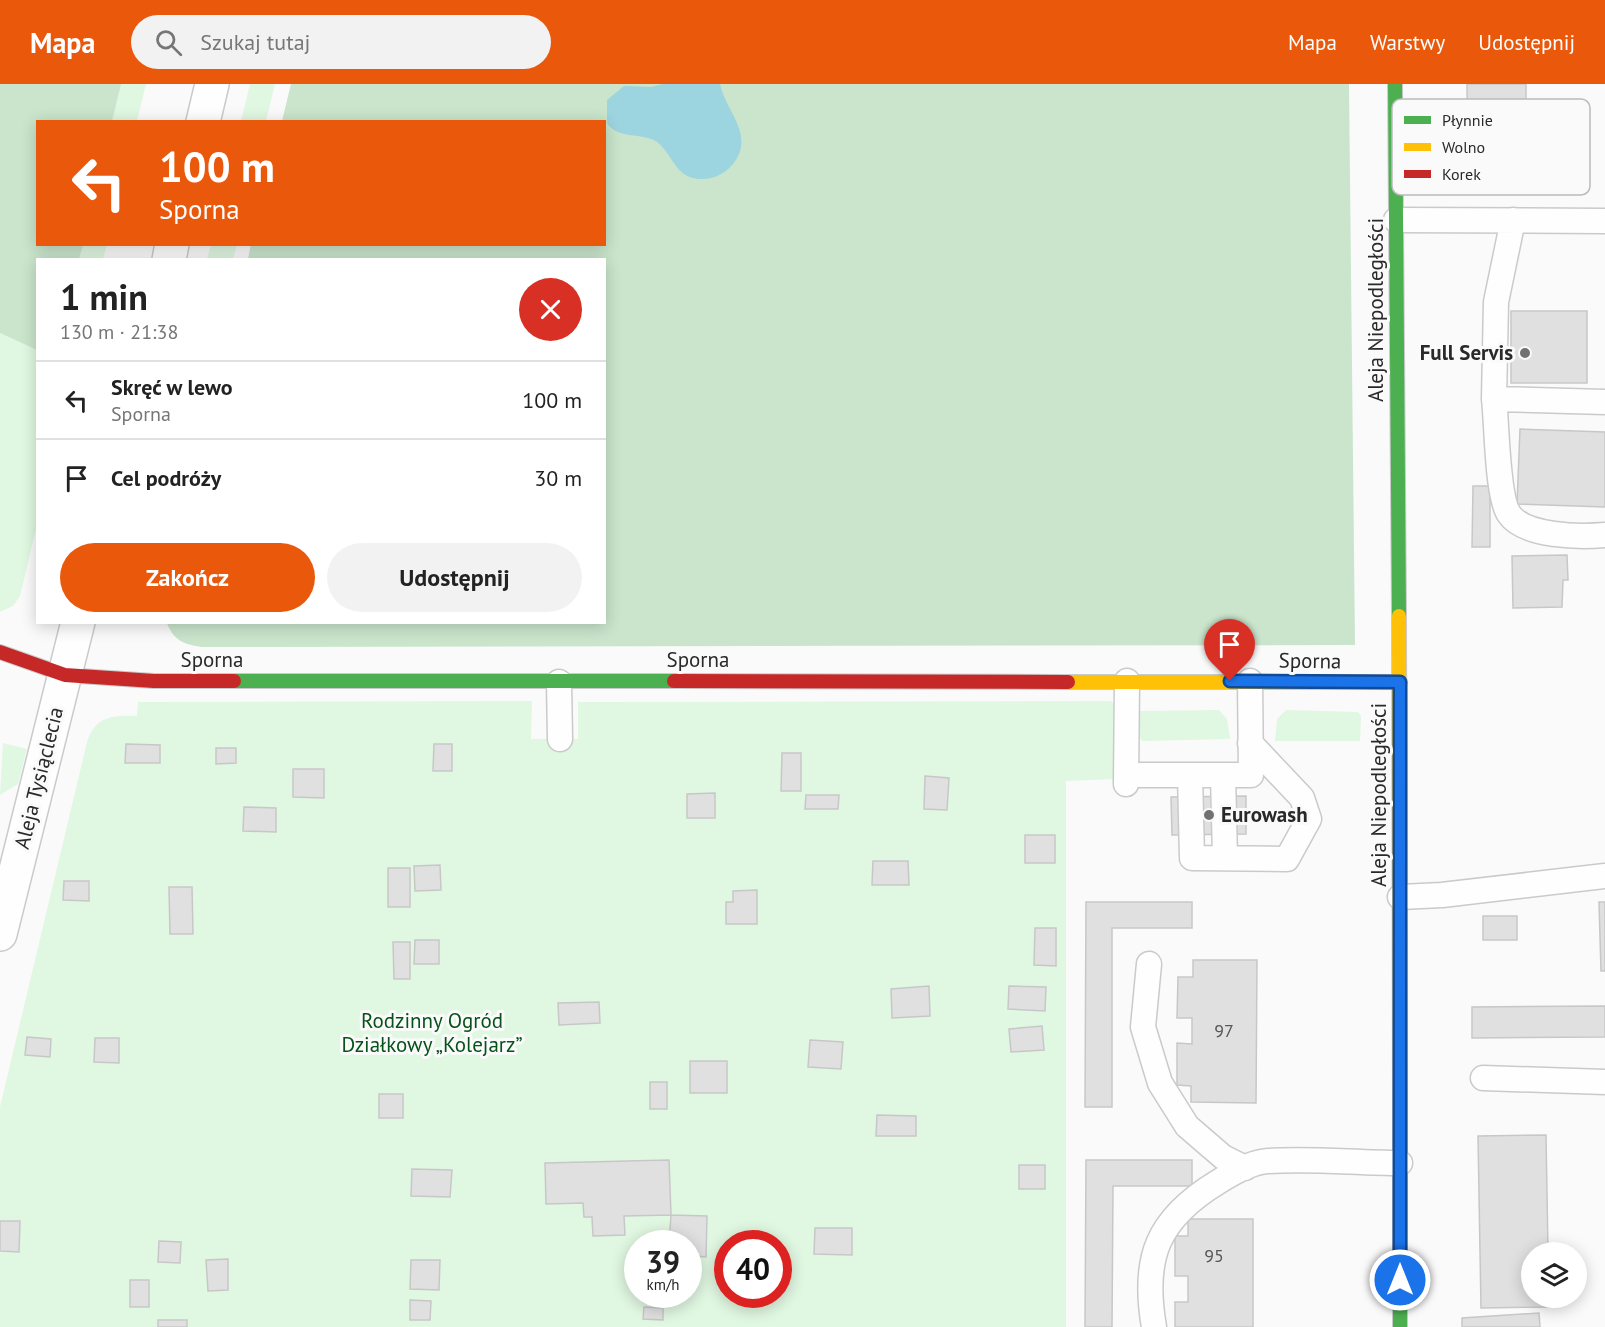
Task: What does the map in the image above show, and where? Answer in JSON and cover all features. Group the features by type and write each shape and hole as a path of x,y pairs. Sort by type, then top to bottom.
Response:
{"street":[{"path":"204,120 213,84"},
{"name":"Aleja Niepodległości","path":"1395,84 1395,99"},
{"name":"Aleja Niepodległości","path":"1396,195 1400,682 1400,1327"},
{"name":"Aleja Tysiąclecia","path":"0,934 78,624"},
{"name":"Sporna","path":"0,652 65,675 154,681 1400,682"}],"lane":[{"path":"1396,220 1605,221"},
{"path":"1513,220 1496,302 1494,399 1503,496 1508,514 1524,528 1584,537 1605,535"},
{"path":"1494,399 1605,402"},
{"path":"1127,681 1133,779 1190,775 1251,775 1250,681"},
{"path":"560,682 560,739"},
{"path":"1190,775 1192,858 1287,859 1309,819 1302,798 1250,743"},
{"path":"1223,775 1225,858"},
{"path":"1400,897 1442,896 1605,876"},
{"path":"1149,964 1143,1027 1160,1083 1187,1126 1223,1156 1245,1168"},
{"path":"1483,1078 1605,1082"},
{"path":"1154,1327 1148,1293 1153,1254 1168,1223 1198,1194 1245,1168 1266,1161 1400,1163"}],"green space":[{"path":"0,84 121,84 112,120 36,120 36,246 83,246 79,258 36,258 36,350 0,333"},
{"path":"108,84 146,84 137,120 99,120"},
{"path":"250,84 275,84 266,120 241,120"},
{"path":"291,84 1349,84 1355,645 202,647 180,641 168,624 606,624 606,258 248,258 251,246 606,246 606,120 282,120"},
{"path":"71,246 107,246 103,258 68,258"},
{"path":"211,246 237,246 233,258 207,258"},
{"path":"0,333 36,349 36,529 20,596 13,606 0,612"},
{"name":"Rodzinny Ogród Działkowy „Kolejarz”","path":"532,701 531,739 578,739 578,702 1111,701 1115,705 1116,779 1066,781 1066,1327 0,1327 0,1107 90,733 106,719 137,716 138,702"},
{"path":"1219,710 1227,719 1230,739 1142,741 1138,733 1139,711"},
{"path":"1286,710 1358,712 1361,716 1360,741 1275,741 1277,719"},
{"path":"3,743 27,749 18,784 0,795"}],"water":[{"path":"663,84 720,84 741,134 742,144 733,164 725,172 707,179 687,176 680,171 657,142 617,132 607,123 607,100 624,86 651,87"}],"building":[{"path":"1467,84 1526,84 1526,99 1467,99"},
{"path":"1511,311 1587,311 1587,383 1511,383"},
{"path":"1520,429 1605,432 1605,507 1517,504"},
{"path":"1473,486 1490,486 1490,547 1472,547"},
{"path":"1567,555 1568,580 1563,580 1562,607 1513,608 1512,556"},
{"path":"126,744 160,745 160,763 125,763"},
{"path":"434,744 452,744 452,771 433,771"},
{"path":"216,748 236,748 236,763 216,764"},
{"path":"782,753 801,753 801,791 781,791"},
{"path":"293,769 324,769 324,798 293,797"},
{"path":"925,776 949,778 947,810 924,809"},
{"path":"715,793 715,818 687,818 687,794"},
{"path":"806,795 839,795 838,809 805,809"},
{"name":"Eurowash","path":"1246,796 1246,834 1172,835 1171,797"},
{"path":"244,807 276,808 276,832 243,831"},
{"path":"1025,835 1055,835 1055,863 1025,863"},
{"path":"873,861 908,861 909,885 872,885"},
{"path":"440,865 441,890 415,891 414,866"},
{"path":"388,868 410,868 410,907 388,907"},
{"path":"64,881 89,881 89,901 63,900"},
{"path":"169,887 192,887 193,934 170,934"},
{"path":"757,890 757,924 726,924 726,902 733,902 733,891"},
{"path":"1086,902 1192,902 1192,928 1112,928 1112,1107 1085,1107"},
{"path":"1599,902 1605,902 1605,971 1601,971"},
{"path":"1483,916 1517,916 1517,940 1483,940"},
{"path":"1035,928 1056,928 1056,966 1034,965"},
{"path":"415,940 439,940 439,964 414,964"},
{"path":"393,942 410,942 410,979 394,979"},
{"path":"1193,960 1257,960 1256,1103 1191,1102 1191,1086 1177,1085 1177,1043 1192,1044 1192,1018 1177,1018 1178,977 1193,977"},
{"path":"929,986 930,1016 892,1018 891,989"},
{"path":"1009,986 1046,987 1045,1011 1008,1009"},
{"path":"599,1002 600,1023 559,1025 558,1003"},
{"path":"1605,1006 1605,1037 1472,1038 1472,1007"},
{"path":"1042,1026 1044,1050 1011,1052 1009,1029"},
{"path":"27,1037 51,1039 50,1057 25,1055"},
{"path":"95,1038 119,1038 119,1063 94,1062"},
{"path":"810,1040 843,1042 841,1069 808,1067"},
{"path":"690,1061 727,1061 727,1093 690,1093"},
{"path":"650,1082 667,1082 667,1109 650,1109"},
{"path":"379,1094 403,1094 403,1118 379,1118"},
{"path":"877,1115 916,1116 916,1136 876,1136"},
{"path":"1546,1135 1548,1242 1521,1242 1521,1307 1481,1308 1478,1136"},
{"path":"669,1160 671,1215 624,1216 624,1235 593,1236 592,1217 584,1217 583,1203 546,1204 545,1163"},
{"path":"1086,1160 1192,1160 1192,1186 1113,1186 1112,1327 1085,1327"},
{"path":"1019,1165 1045,1165 1045,1189 1019,1189"},
{"path":"412,1169 452,1170 450,1197 411,1196"},
{"path":"671,1215 707,1216 706,1257 702,1257 702,1230 670,1230"},
{"path":"1188,1219 1253,1219 1253,1327 1175,1327 1175,1302 1188,1302 1188,1276 1175,1276 1175,1236 1188,1236"},
{"path":"0,1221 20,1221 19,1252 0,1251"},
{"path":"815,1228 852,1228 852,1255 814,1254"},
{"path":"159,1241 181,1242 180,1263 158,1262"},
{"path":"228,1259 228,1290 208,1291 206,1260"},
{"path":"411,1260 440,1260 439,1290 410,1289"},
{"path":"130,1280 149,1280 149,1307 130,1307"},
{"path":"410,1300 431,1301 430,1320 410,1320"},
{"path":"644,1308 663,1308 663,1320 643,1319"},
{"path":"1539,1313 1540,1327 1462,1327 1462,1318"},
{"path":"158,1320 187,1320 187,1327 158,1327"}],"traffic: fast":[{"path":"1395,84 1395,99"},
{"path":"1396,195 1399,616"},
{"path":"234,681 674,681"},
{"path":"1400,1101 1400,1327"}],"traffic: slow":[{"path":"1399,616 1400,1101"},
{"path":"1068,682 1400,682"}],"traffic: jam":[{"path":"0,652 65,675 154,681 234,681"},
{"path":"674,681 1068,682"}],"place":[{"name":"Full Servis","path":"1525,353"},
{"name":"Eurowash","path":"1209,815"}],"route":[{"path":"1230,681 1400,682 1400,1280"}]}
